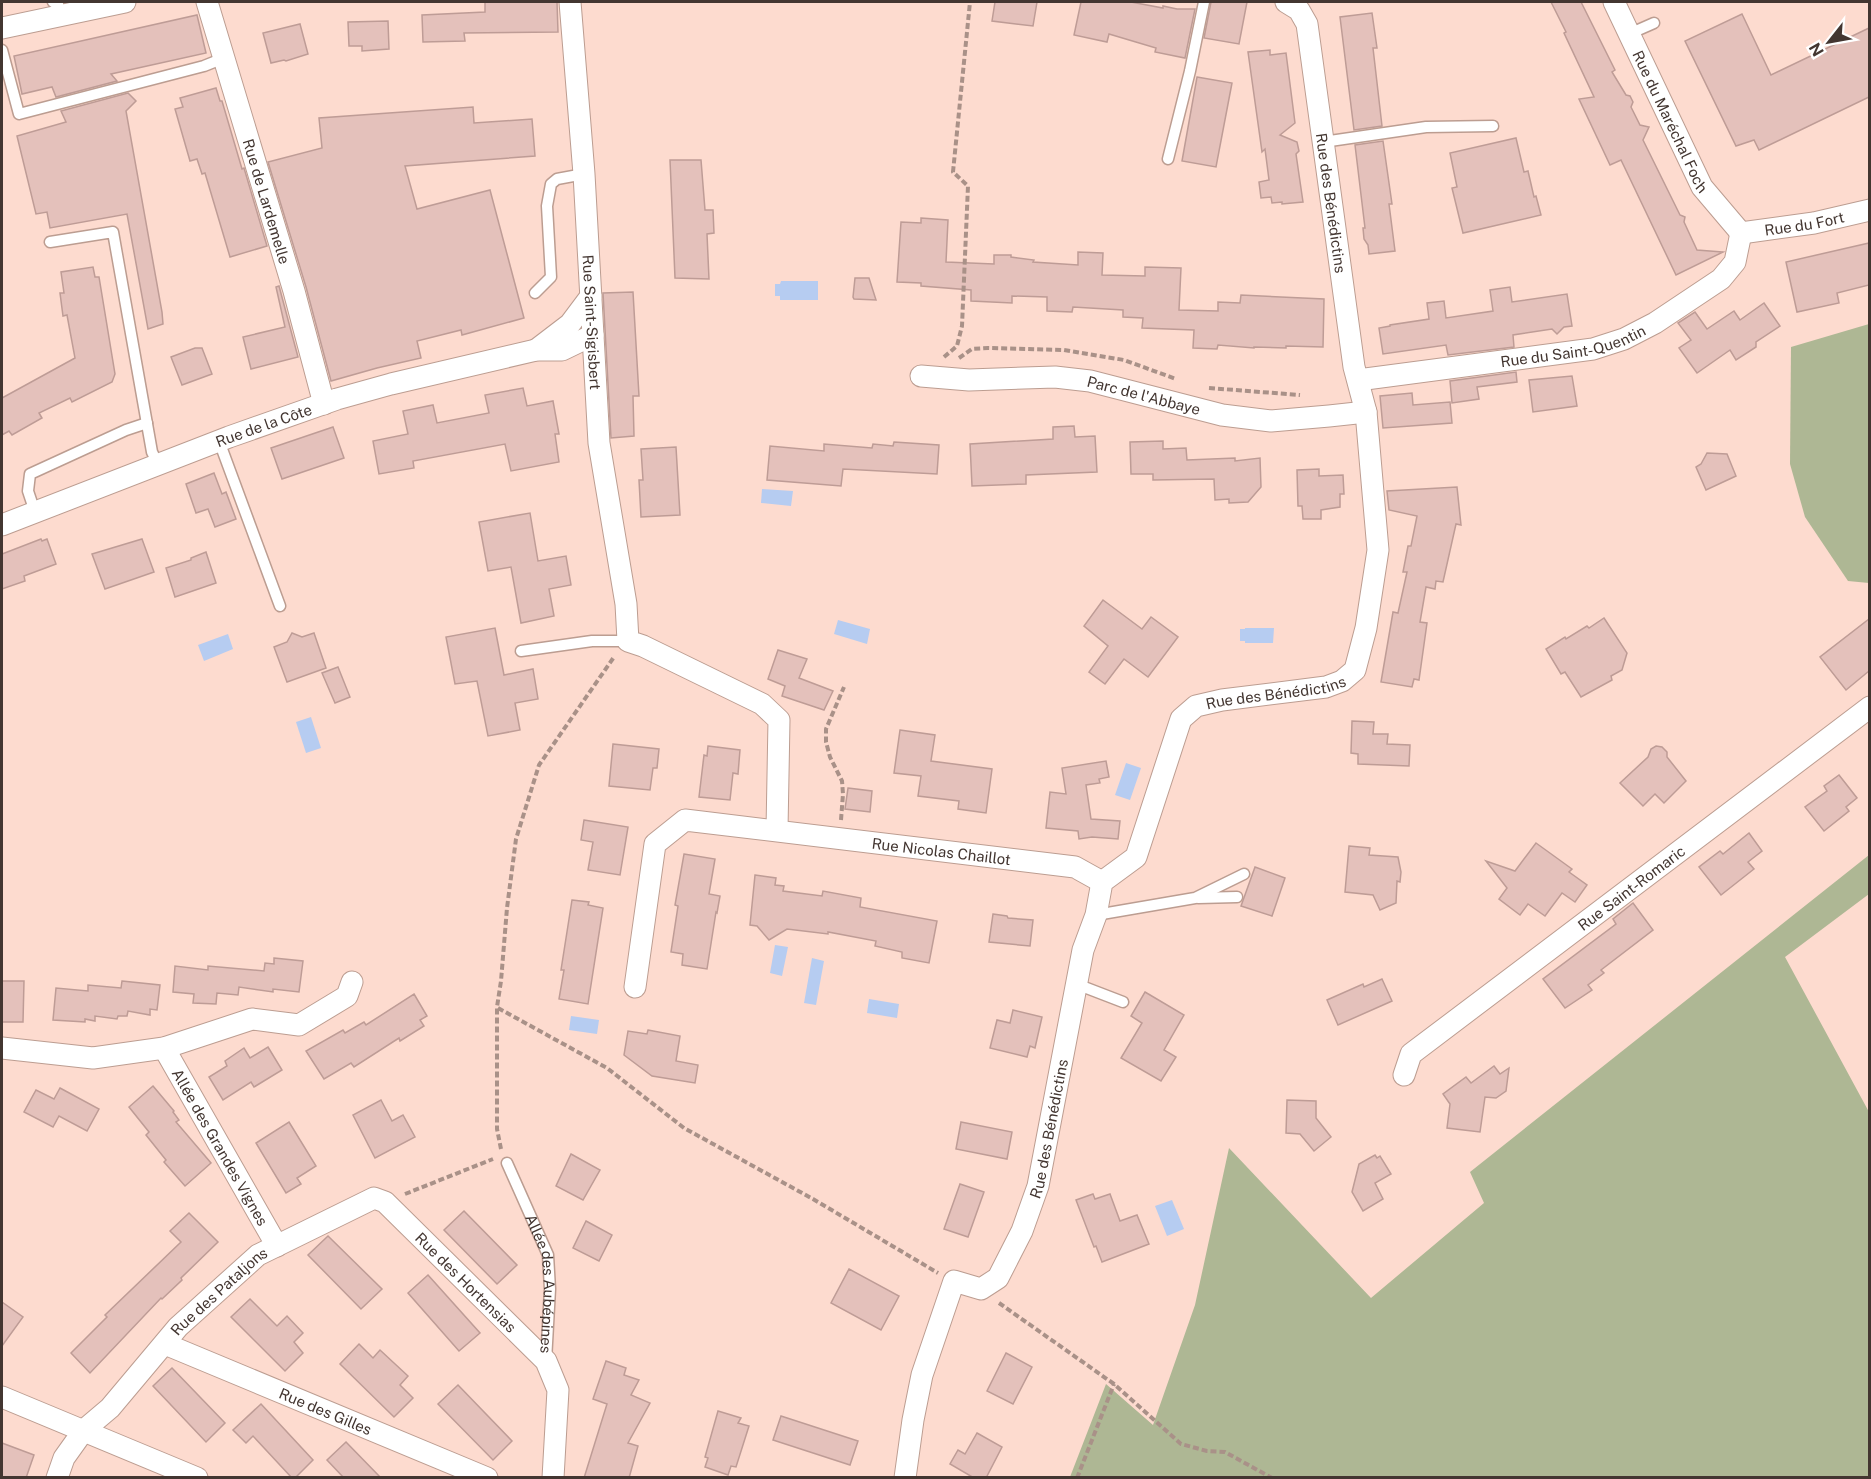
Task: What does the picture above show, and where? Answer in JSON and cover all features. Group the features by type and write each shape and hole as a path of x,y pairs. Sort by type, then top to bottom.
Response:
{"street":[{"path":"2,28 57,8 125,2"},
{"name":"Rue de Lardemelle","path":"207,2 294,291 324,404"},
{"name":"Rue Saint-Sigisbert","path":"570,2 584,174 599,443 626,604 628,641"},
{"name":"Rue des Bénédictins","path":"981,1289 998,1278 1022,1231 1038,1186 1083,950 1096,915 1102,882 1136,857 1181,719 1196,706 1222,700 1326,687 1342,681 1355,670 1366,628 1378,550 1365,412 1354,367 1307,24 1299,10 1286,2"},
{"name":"Rue du Maréchal Foch","path":"1614,2 1702,188 1741,233"},
{"name":"Rue du Fort","path":"1741,233 1815,223 1869,210"},
{"name":"Rue du Saint-Quentin","path":"1358,380 1593,349 1624,339 1654,323 1721,279 1735,262 1741,233"},
{"name":"Rue de la Côte","path":"536,350 570,324 591,296"},
{"name":"Rue de la Côte","path":"2,525 219,441 324,404 391,384 536,350 562,350 593,335"},
{"name":"Parc de l'Abbaye","path":"921,376 969,380 1055,377 1126,389 1222,415 1271,420 1329,417 1365,412"},
{"path":"628,641 643,646 762,704 778,720 777,830"},
{"name":"Rue Saint-Romaric","path":"1404,1075 1411,1054 1869,707"},
{"name":"Rue Nicolas Chaillot","path":"635,987 655,844 685,820 1075,867 1102,882"},
{"path":"2,1048 93,1058 164,1048 252,1019 298,1025 347,996 352,982"},
{"name":"Allée des Grandes Vignes","path":"164,1048 277,1246"},
{"name":"Rue des Pataljons","path":"57,1478 64,1458 84,1430 110,1408 178,1327 258,1255 374,1198 385,1202"},
{"name":"Rue des Hortensias","path":"385,1202 546,1361"},
{"path":"905,1478 922,1375 954,1281 981,1289"},
{"name":"Rue des Gilles","path":"165,1344 487,1478"},
{"name":"Allée des Aubépines","path":"546,1361 558,1390 553,1478"},
{"path":"2,1396 197,1478"}],"lane":[{"path":"1168,159 1204,2"},
{"path":"1629,34 1654,23"},
{"path":"2,50 19,114 204,66 224,58"},
{"path":"1323,141 1426,127 1493,126"},
{"path":"535,293 551,277 547,206 551,184 557,179 584,174"},
{"path":"50,242 113,232 152,452 158,464"},
{"path":"35,512 28,491 30,474 126,430 147,423"},
{"path":"219,441 280,606"},
{"path":"521,651 592,641 628,641"},
{"path":"1195,898 1244,874"},
{"path":"1096,915 1195,898 1237,897"},
{"path":"1076,987 1084,987 1123,1002"},
{"name":"Allée des Aubépines","path":"505,1159 548,1256 550,1289 546,1361"}],"path":[{"path":"921,376 957,346 962,326 968,186 953,172 970,2"},
{"path":"385,1202 505,1159 496,1129 497,1007 516,840 539,765 608,663 628,641"},
{"path":"839,837 842,781 830,757 826,742 826,729 844,687"},
{"path":"497,1007 607,1068 684,1128 813,1199 954,1281"},
{"path":"981,1289 1114,1384 1181,1444 1207,1451 1225,1452 1272,1478"},
{"path":"1077,1478 1114,1384"}],"green space":[{"path":"1870,324 1869,583 1848,581 1805,517 1790,464 1791,347"},
{"path":"1869,855 1869,894 1785,957 1869,1112 1869,1477 1070,1477 1106,1384 1153,1425 1195,1305 1229,1148 1371,1298 1484,1203 1470,1172"}],"water":[{"path":"781,281 818,281 818,300 780,300 780,296 775,296 775,284 780,284"},
{"path":"762,489 793,491 791,506 761,503"},
{"path":"838,620 870,629 867,644 834,634"},
{"path":"1274,628 1273,643 1240,641 1240,629"},
{"path":"228,634 233,649 204,661 198,645"},
{"path":"311,717 321,748 306,753 296,722"},
{"path":"1126,763 1141,768 1130,800 1115,795"},
{"path":"775,945 788,947 782,976 770,973"},
{"path":"812,958 824,961 816,1005 804,1003"},
{"path":"869,999 899,1004 897,1018 867,1013"},
{"path":"571,1016 599,1020 597,1034 569,1030"},
{"path":"1172,1200 1184,1229 1167,1236 1155,1206"}],"building":[{"path":"485,2 557,2 558,32 464,33 465,41 423,42 422,15 485,12"},
{"path":"995,2 1037,2 1033,26 992,21"},
{"path":"1081,2 1131,2 1163,8 1163,6 1195,9 1185,58 1155,52 1156,48 1109,34 1107,42 1074,35"},
{"path":"1211,2 1247,2 1239,44 1204,38"},
{"path":"1551,2 1581,2 1615,70 1612,72 1633,102 1631,107 1640,125 1649,127 1643,140 1680,215 1685,217 1684,222 1697,250 1723,252 1676,275 1621,160 1610,165 1579,99 1594,97"},
{"path":"1372,13 1377,48 1373,48 1382,126 1354,130 1340,17"},
{"path":"1742,14 1771,75 1869,28 1869,97 1759,150 1754,140 1736,146 1685,41"},
{"path":"197,15 206,53 111,74 117,81 56,97 52,87 22,94 14,56"},
{"path":"388,21 389,49 362,51 362,46 349,46 348,22"},
{"path":"300,24 308,54 271,63 263,33"},
{"path":"1270,50 1270,55 1286,53 1295,123 1280,135 1297,142 1299,151 1296,154 1303,202 1282,204 1282,202 1272,203 1271,197 1261,198 1259,182 1269,180 1265,149 1262,152 1248,52"},
{"path":"1197,77 1232,83 1216,167 1182,161"},
{"path":"216,88 242,169 244,168 267,246 230,257 205,173 202,174 197,159 190,161 175,109 183,107 180,98"},
{"path":"128,93 136,101 126,111 162,312 163,324 148,329 127,214 50,228 47,212 36,214 17,136 66,122 61,111"},
{"path":"473,107 474,123 532,119 535,156 405,166 417,209 490,190 524,318 462,335 461,330 417,341 421,358 331,381 306,287 268,162 322,148 319,118"},
{"path":"1516,138 1524,172 1528,171 1541,215 1463,233 1452,188 1457,187 1450,153"},
{"path":"1383,141 1392,204 1389,204 1395,251 1369,254 1368,245 1364,239 1363,228 1365,228 1355,145"},
{"path":"670,160 701,160 705,210 713,210 714,233 707,234 709,279 675,278"},
{"path":"921,218 948,220 946,262 994,264 994,255 1011,255 1011,257 1034,260 1033,262 1078,265 1078,252 1103,253 1102,275 1145,276 1145,267 1181,268 1179,310 1218,311 1218,302 1240,303 1241,295 1324,299 1323,347 1254,348 1218,345 1217,349 1193,348 1194,330 1142,328 1143,318 1123,317 1123,310 1073,307 1072,312 1047,311 1047,297 1012,296 1012,303 971,301 971,290 897,282 901,222 921,223"},
{"path":"1869,243 1869,285 1837,293 1839,303 1797,312 1786,262"},
{"path":"93,267 95,277 99,277 115,374 112,382 72,402 70,398 39,413 42,418 12,435 9,431 2,435 2,398 75,358 67,315 63,316 60,293 64,293 61,272"},
{"path":"855,278 869,278 876,300 854,299"},
{"path":"279,286 298,357 251,369 243,337 285,327 276,287"},
{"path":"1510,287 1512,302 1567,294 1572,326 1564,327 1557,334 1552,329 1513,335 1514,347 1448,355 1446,345 1383,354 1379,328 1429,319 1427,303 1444,301 1446,318 1493,311 1490,290"},
{"path":"633,292 639,396 633,396 634,436 611,438 603,293"},
{"path":"1764,303 1780,326 1756,342 1756,347 1736,360 1730,350 1697,373 1679,348 1691,340 1678,323 1695,312 1707,329 1734,311 1740,320"},
{"path":"195,348 202,348 212,374 182,385 171,357"},
{"path":"1516,372 1517,382 1477,387 1479,399 1452,403 1450,381"},
{"path":"1572,376 1577,406 1533,412 1529,380"},
{"path":"523,388 527,406 553,401 559,434 555,434 559,462 511,471 505,444 413,461 414,468 379,474 373,441 408,434 403,411 433,405 437,423 489,413 485,395"},
{"path":"1412,393 1413,405 1450,402 1452,423 1383,428 1380,396"},
{"path":"1074,426 1075,437 1095,436 1097,472 1026,475 1026,484 972,486 970,444 1053,439 1053,427"},
{"path":"333,427 344,458 282,479 271,448"},
{"path":"1163,441 1163,449 1186,448 1187,460 1235,458 1235,461 1260,458 1261,487 1248,502 1229,503 1229,499 1215,500 1214,479 1153,480 1153,474 1131,474 1130,442"},
{"path":"894,442 939,445 937,474 843,469 841,486 767,480 770,446 824,451 824,444 872,448 873,444 893,446"},
{"path":"676,447 680,515 641,517 639,480 643,480 641,449"},
{"path":"1707,453 1727,454 1736,476 1706,490 1696,467 1701,464"},
{"path":"1319,469 1319,476 1343,475 1344,494 1340,494 1340,507 1321,510 1321,519 1303,519 1302,506 1298,506 1297,470"},
{"path":"214,473 222,494 226,492 236,519 215,527 208,509 196,513 186,484"},
{"path":"1457,487 1461,525 1456,524 1443,582 1436,581 1435,589 1426,587 1420,622 1427,623 1419,680 1414,679 1412,687 1381,682 1393,612 1398,613 1407,572 1403,572 1408,546 1411,546 1417,516 1389,510 1387,491"},
{"path":"530,513 538,561 566,556 571,585 549,589 554,616 521,623 511,567 488,571 479,522"},
{"path":"41,539 42,541 47,539 56,564 24,576 25,581 2,589 2,554"},
{"path":"142,539 154,572 105,589 92,554"},
{"path":"206,552 216,583 175,597 166,568 191,560"},
{"path":"1103,600 1142,629 1151,617 1178,637 1148,677 1124,659 1105,684 1089,672 1108,646 1084,626"},
{"path":"1604,618 1627,653 1622,670 1611,676 1612,680 1581,697 1565,672 1561,674 1546,649"},
{"path":"1869,619 1869,671 1846,690 1820,657"},
{"path":"495,628 504,675 533,669 538,699 515,703 520,730 488,736 477,681 455,684 446,637"},
{"path":"292,633 302,637 314,633 326,668 287,682 274,647 287,642"},
{"path":"778,650 807,659 799,678 833,691 824,710 782,696 785,686 768,679"},
{"path":"338,667 350,697 335,703 322,673"},
{"path":"1352,721 1374,722 1373,734 1388,734 1387,744 1410,745 1409,766 1358,764 1358,754 1351,753"},
{"path":"900,730 935,735 931,761 992,769 986,813 958,809 959,801 918,796 921,776 894,773"},
{"path":"613,744 659,749 657,768 653,768 650,790 609,786"},
{"path":"708,746 740,750 738,774 733,773 730,800 699,797 704,755 707,756"},
{"path":"1656,746 1662,747 1667,752 1667,757 1686,781 1664,803 1655,794 1643,806 1620,783 1648,757 1651,749"},
{"path":"1106,761 1109,777 1099,779 1100,783 1086,785 1091,819 1120,821 1118,839 1092,837 1079,839 1078,831 1046,828 1050,792 1066,794 1062,768"},
{"path":"1839,775 1857,798 1846,807 1849,811 1824,831 1805,807 1827,791 1824,786"},
{"path":"848,788 872,791 870,812 845,809"},
{"path":"584,820 628,827 620,875 588,870 593,842 581,840"},
{"path":"1749,833 1762,851 1748,862 1754,869 1721,895 1699,867 1720,851 1723,854"},
{"path":"1536,843 1572,869 1569,872 1587,885 1575,902 1562,893 1545,916 1528,904 1520,915 1499,899 1507,888 1486,861 1515,871"},
{"path":"1349,846 1370,848 1369,855 1398,857 1401,872 1400,882 1397,881 1396,903 1380,910 1373,895 1345,892"},
{"path":"684,854 715,859 709,894 720,896 707,969 682,965 683,954 671,952 678,906 675,905"},
{"path":"1255,867 1285,878 1272,916 1241,906"},
{"path":"755,875 776,878 775,885 784,886 783,891 822,896 823,891 861,898 860,907 937,921 929,963 902,958 902,952 875,946 876,941 828,932 828,934 787,929 769,940 757,926 750,925"},
{"path":"572,900 589,902 588,905 603,908 588,1004 559,999"},
{"path":"1633,903 1653,930 1601,970 1604,973 1588,985 1592,990 1565,1008 1543,979 1616,924 1613,919"},
{"path":"993,914 1033,920 1030,946 989,942"},
{"path":"274,958 303,961 299,992 273,989 273,992 239,987 238,995 217,993 216,1004 193,1003 194,994 173,992 175,966 208,970 208,966 264,971 265,963 274,964"},
{"path":"1382,979 1392,1001 1338,1025 1327,1000 1363,984 1364,987"},
{"path":"2,981 24,981 23,1022 2,1022"},
{"path":"122,981 160,985 157,1010 150,1009 150,1015 128,1011 127,1016 118,1016 117,1019 95,1016 95,1021 85,1019 85,1022 53,1020 56,988 88,991 88,985 121,988"},
{"path":"1145,992 1184,1015 1164,1050 1176,1057 1161,1081 1121,1058 1142,1023 1131,1016"},
{"path":"414,994 427,1016 420,1020 424,1026 400,1041 399,1038 354,1067 351,1063 324,1079 306,1051 343,1030 345,1033 364,1022 366,1025"},
{"path":"1013,1010 1042,1017 1035,1048 1030,1046 1027,1057 990,1048 997,1020 1010,1023"},
{"path":"648,1030 680,1036 676,1061 698,1065 695,1083 652,1076 624,1055 628,1031 647,1034"},
{"path":"268,1047 282,1070 254,1087 251,1082 223,1100 209,1077 227,1066 225,1061 244,1048 250,1058"},
{"path":"1494,1066 1500,1074 1509,1068 1506,1091 1496,1098 1485,1097 1480,1132 1447,1128 1450,1104 1443,1094 1466,1077 1471,1083"},
{"path":"153,1086 174,1111 179,1120 176,1122 211,1163 185,1186 164,1162 166,1160 146,1135 149,1132 129,1107"},
{"path":"60,1088 99,1109 87,1131 59,1116 53,1127 24,1112 36,1090 54,1099"},
{"path":"381,1100 392,1121 403,1115 415,1137 375,1158 353,1115"},
{"path":"1287,1100 1316,1101 1316,1118 1331,1137 1314,1151 1300,1134 1286,1133"},
{"path":"289,1122 316,1166 297,1178 301,1184 286,1193 256,1143"},
{"path":"961,1122 1012,1132 1007,1159 956,1149"},
{"path":"571,1154 600,1170 583,1200 556,1186"},
{"path":"1375,1155 1377,1158 1380,1156 1391,1174 1375,1183 1383,1199 1363,1211 1352,1192 1359,1164"},
{"path":"960,1184 984,1192 968,1237 944,1229"},
{"path":"1093,1194 1095,1199 1110,1194 1120,1221 1137,1215 1149,1244 1102,1262 1076,1200"},
{"path":"464,1211 517,1265 497,1284 444,1230"},
{"path":"189,1213 218,1242 90,1373 71,1353 107,1317 105,1315 181,1242 170,1231"},
{"path":"586,1221 612,1235 599,1261 573,1248"},
{"path":"328,1236 382,1289 361,1309 308,1255"},
{"path":"849,1269 899,1296 881,1330 831,1303"},
{"path":"428,1275 480,1333 459,1351 408,1293"},
{"path":"250,1299 277,1326 287,1316 303,1333 294,1342 303,1353 285,1371 231,1317"},
{"path":"2,1302 23,1317 2,1346"},
{"path":"359,1344 373,1358 380,1350 408,1376 400,1385 413,1398 394,1417 340,1364"},
{"path":"1006,1353 1032,1367 1013,1404 987,1391"},
{"path":"606,1361 626,1368 624,1375 639,1380 631,1395 650,1403 628,1443 638,1446 629,1478 584,1478 607,1404 593,1399"},
{"path":"172,1368 225,1423 206,1442 153,1386"},
{"path":"458,1385 512,1441 493,1460 438,1404"},
{"path":"261,1404 313,1460 295,1478 292,1478 253,1436 246,1443 233,1430"},
{"path":"718,1411 741,1418 738,1423 749,1426 736,1467 731,1466 728,1475 705,1467 708,1458 705,1457"},
{"path":"781,1416 858,1441 850,1465 773,1440"},
{"path":"977,1433 1002,1447 986,1478 974,1478 950,1464 958,1450 965,1454"},
{"path":"346,1442 381,1478 344,1478 327,1460"},
{"path":"2,1443 34,1455 26,1478 2,1478"}]}
